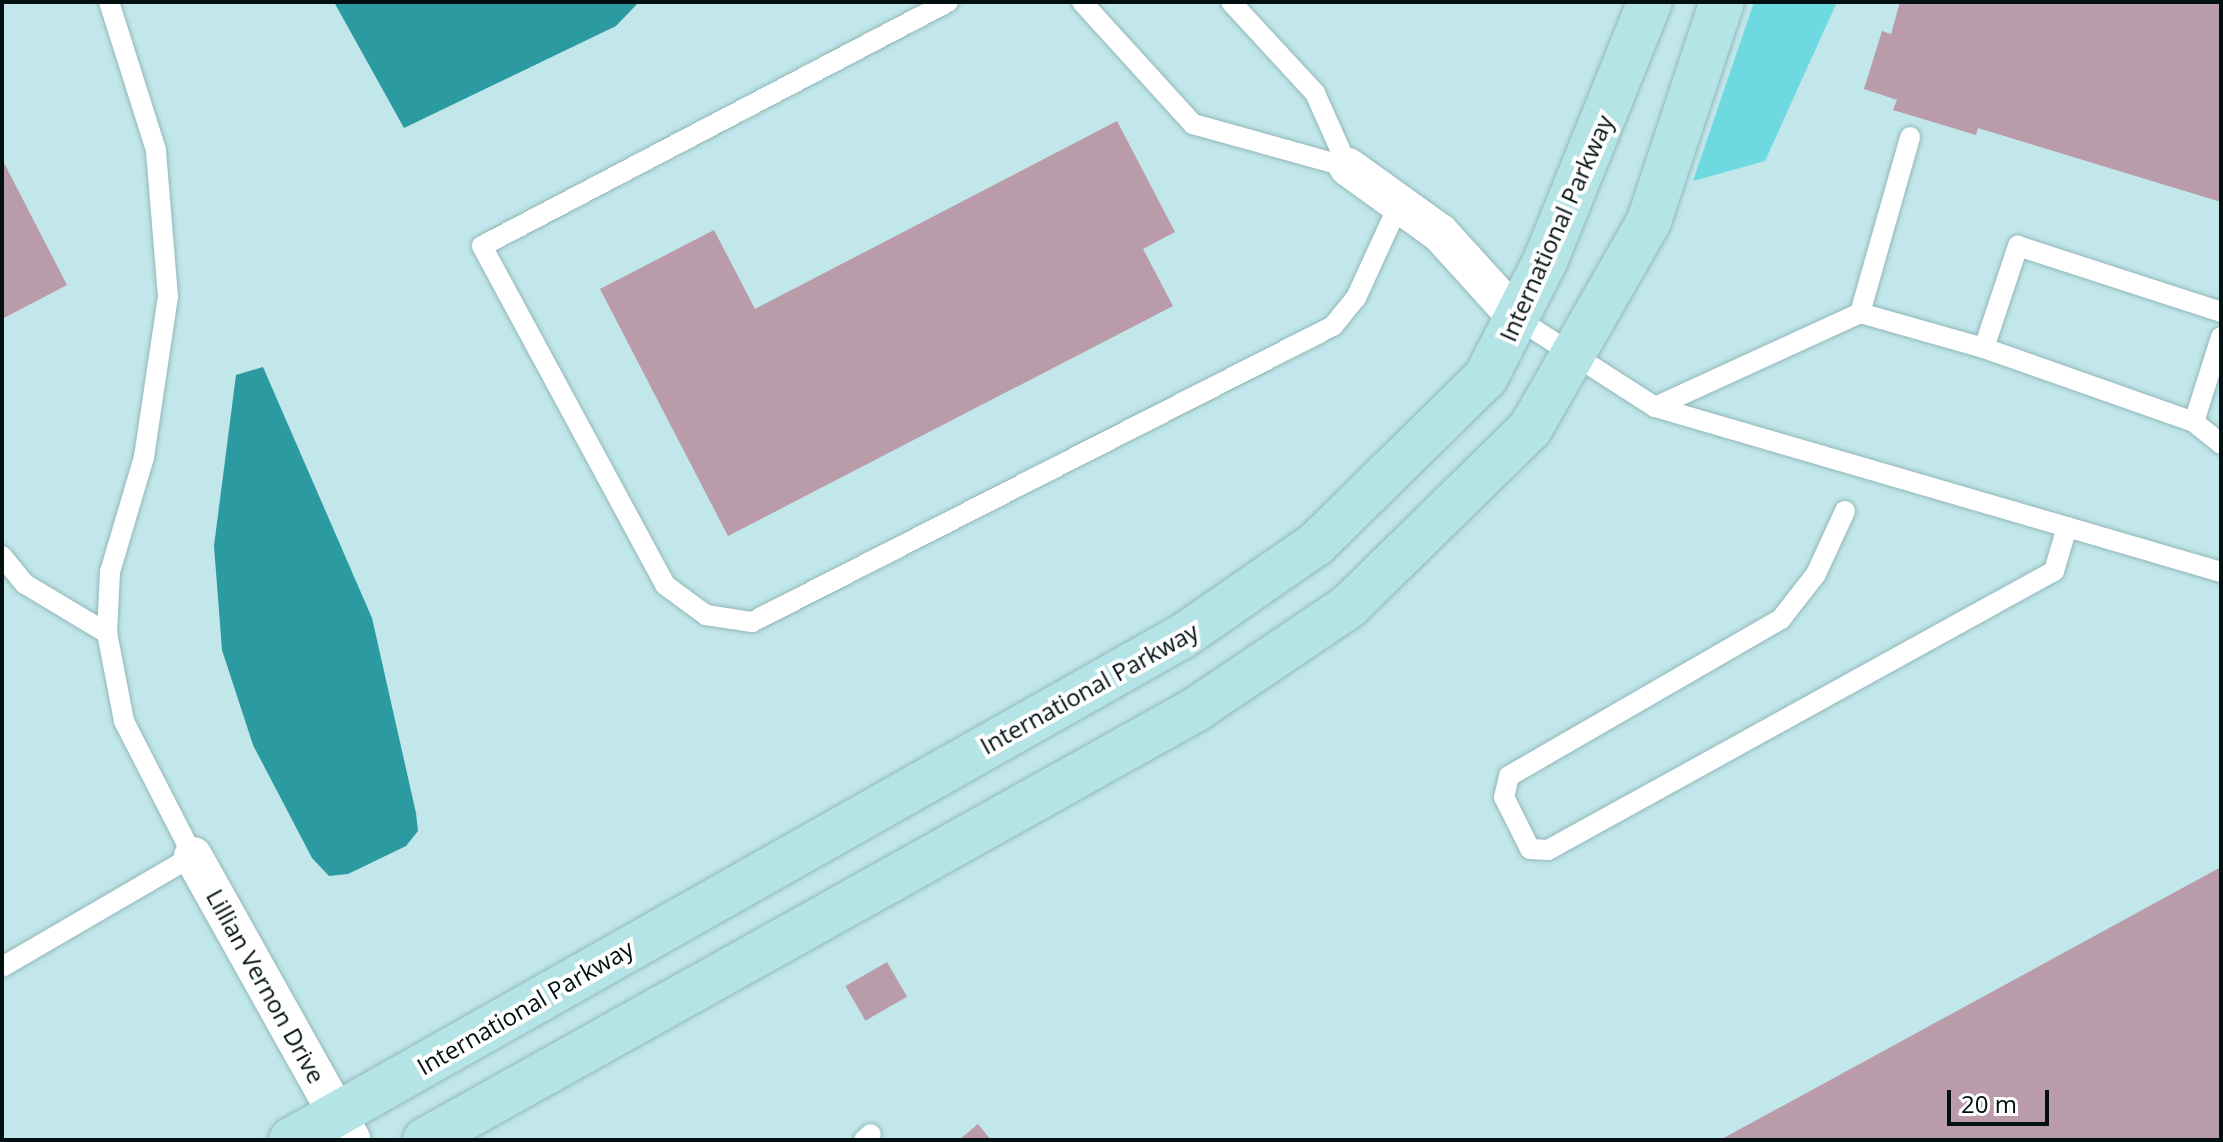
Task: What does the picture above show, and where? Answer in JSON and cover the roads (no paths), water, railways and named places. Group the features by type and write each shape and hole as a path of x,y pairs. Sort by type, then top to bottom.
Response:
{"main road":[{"name":"International Parkway","path":"291,1140 345,1128 1255,593 1316,544 1467,397 1518,319 1650,2"},
{"path":"425,1140 1195,710 1336,615 1450,515 1530,429 1649,221 1722,2"}],"street":[{"path":"1348,167 1440,233 1518,319"},
{"name":"Lillian Vernon Drive","path":"193,856 345,1128"}],"lane":[{"path":"2,967 193,856 124,721 107,633 110,572 144,457 168,297 156,150 109,2"},
{"path":"948,2 482,246 665,585 706,615 752,622 1333,326 1356,298 1399,204"},
{"path":"1082,2 1193,124 1348,167"},
{"path":"1231,2 1315,93 1348,167"},
{"path":"1860,313 1910,137"},
{"path":"1984,348 2018,246 2221,312"},
{"path":"1655,407 1860,313 1984,348 2194,422 2221,444"},
{"path":"1518,319 1571,359 1655,407 2221,572"},
{"path":"2194,422 2221,337"},
{"path":"1845,511 1816,574 1781,619 1509,776 1504,797 1530,849 1548,850 2054,571 2067,527"},
{"path":"2,556 25,584 107,633"}]}
